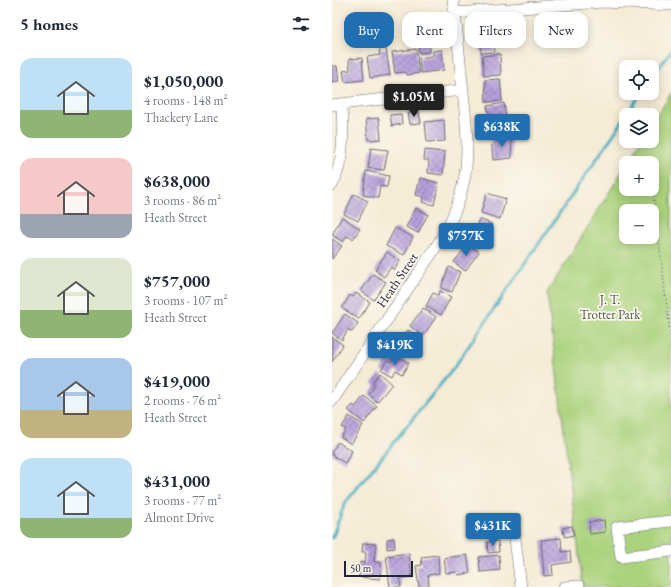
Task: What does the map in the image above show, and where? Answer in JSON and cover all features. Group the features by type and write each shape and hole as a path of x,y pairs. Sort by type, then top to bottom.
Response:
{"street":[{"name":"Heath Street","path":"453,0 455,12"},
{"path":"457,13 603,1 671,5"},
{"name":"Heath Street","path":"332,401 451,223 462,195 467,163 467,131 457,32"},
{"path":"332,185 337,176 344,141 337,104 463,90"},
{"path":"671,521 617,527 621,557 671,551"},
{"path":"514,531 521,587"},
{"path":"564,587 579,586"}],"path":[{"path":"653,196 671,341"}],"green space":[{"name":"J. T. Trotter Park","path":"671,93 671,587 583,587 547,293 619,176 619,196 659,196 659,156 632,156 637,148 659,148 659,113"}],"building":[{"path":"418,48 430,48 430,52 419,53"},
{"path":"481,48 495,48 495,52 481,53"},
{"path":"386,49 390,75 370,78 367,57 380,55 379,50"},
{"path":"416,49 419,73 407,75 406,72 395,73 392,52"},
{"path":"442,50 444,70 421,73 419,58 433,56 433,51"},
{"path":"500,54 501,75 484,76 482,56"},
{"path":"362,58 364,80 345,82 343,71 350,70 349,59"},
{"path":"332,66 337,66 339,81 332,82"},
{"path":"500,79 502,101 486,102 485,80"},
{"path":"504,103 507,126 491,128 487,106"},
{"path":"419,112 421,123 410,124 408,113"},
{"path":"401,114 402,124 392,126 390,115"},
{"path":"379,118 381,139 368,140 366,119"},
{"path":"444,120 445,141 427,142 425,122"},
{"path":"511,136 512,158 493,160 491,137"},
{"path":"371,148 388,150 384,170 368,168"},
{"path":"425,150 445,152 443,175 428,173 429,160 424,160"},
{"path":"366,171 389,176 387,187 380,186 378,198 363,195"},
{"path":"420,178 439,183 434,205 422,202 424,197 416,195"},
{"path":"487,193 506,199 500,219 481,213"},
{"path":"354,194 368,201 358,221 344,214"},
{"path":"416,208 428,214 418,233 406,227"},
{"path":"342,217 360,229 353,239 347,236 343,242 332,235"},
{"path":"479,219 492,224 483,245 471,240"},
{"path":"395,228 413,237 404,255 386,246"},
{"path":"332,239 342,246 332,259"},
{"path":"468,244 479,252 465,271 454,262"},
{"path":"387,252 400,261 394,270 391,267 384,277 375,270"},
{"path":"449,267 460,272 452,292 441,288"},
{"path":"373,274 386,282 374,300 361,291"},
{"path":"440,291 451,297 441,315 426,306 433,293 438,295"},
{"path":"356,293 370,302 359,319 342,308 350,295 353,297"},
{"path":"423,308 436,317 423,336 410,326"},
{"path":"345,314 358,323 352,332 348,329 342,340 332,333"},
{"path":"408,330 421,338 409,356 396,348"},
{"path":"332,337 343,345 332,362"},
{"path":"395,355 409,363 402,374 395,370 392,376 381,370 387,360 391,362"},
{"path":"380,373 392,384 377,402 369,394 375,386 372,383"},
{"path":"364,396 377,406 364,423 348,410 353,405 355,407"},
{"path":"349,416 363,425 351,444 341,437 346,429 342,427"},
{"path":"338,442 352,451 345,463 332,455 332,451"},
{"path":"604,520 605,532 590,534 589,522"},
{"path":"572,526 574,535 565,537 562,528"},
{"path":"394,538 395,548 387,549 387,539"},
{"path":"561,538 562,552 570,551 571,562 552,565 553,575 544,576 541,540"},
{"path":"498,541 499,552 488,553 487,542"},
{"path":"363,543 376,544 374,562 381,562 380,579 359,577 360,562 365,563 366,552 362,552"},
{"path":"409,553 412,577 400,578 401,587 390,587 386,556"},
{"path":"438,555 439,573 428,575 429,587 419,587 416,566 422,565 421,557"},
{"path":"467,555 470,573 458,575 457,572 446,573 444,558"},
{"path":"499,555 500,570 480,572 479,557"}],"waterway":[{"path":"659,68 671,50"},
{"path":"631,108 636,100"},
{"path":"332,538 345,503 453,369 619,126"}]}
